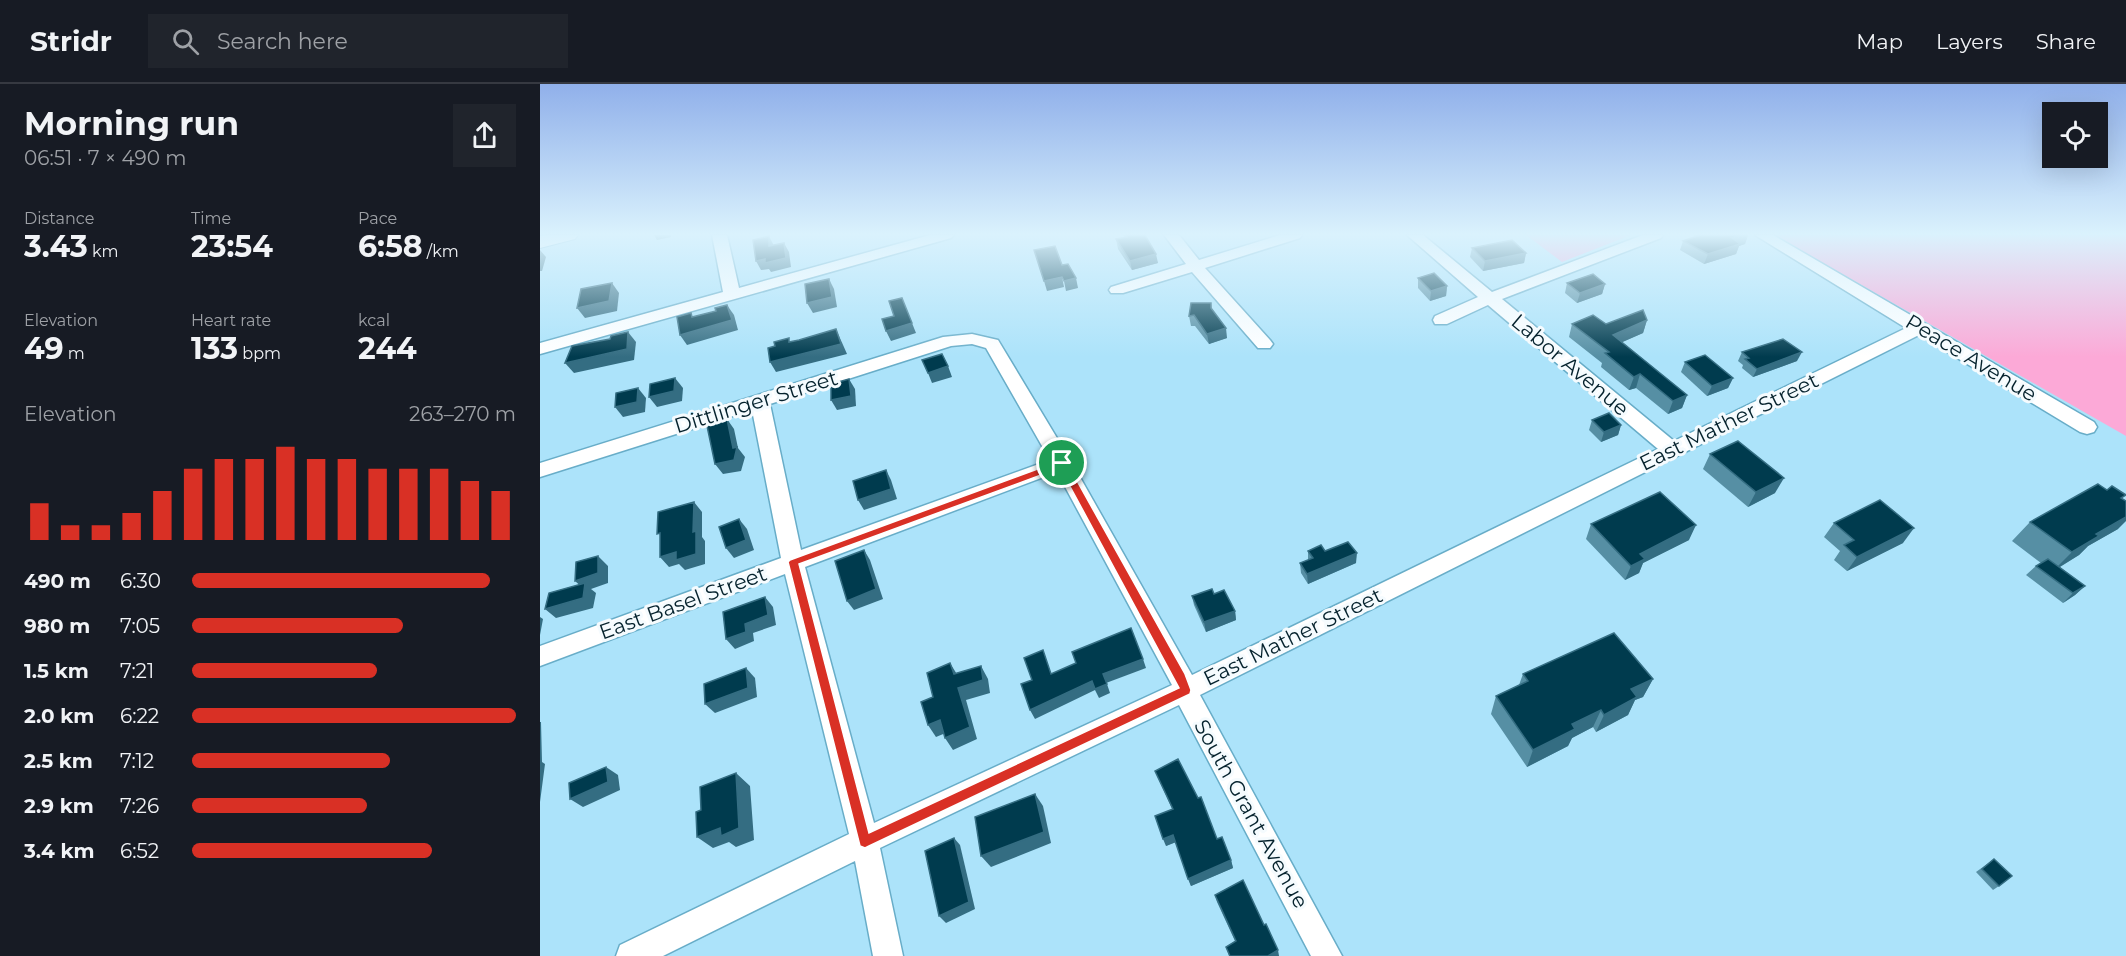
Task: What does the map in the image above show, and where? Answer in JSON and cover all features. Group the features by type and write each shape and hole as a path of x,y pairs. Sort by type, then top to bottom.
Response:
{"street":[{"path":"728,276 732,295"},
{"path":"540,349 801,276"},
{"path":"1117,290 1163,276"},
{"path":"1204,276 1264,344"},
{"name":"Labor Avenue","path":"1463,276 1671,450"},
{"path":"1441,320 1549,276"},
{"name":"Peace Avenue","path":"1835,276 1919,328 2087,426"},
{"name":"East Mather Street","path":"632,956 865,841 1186,690 1919,328"},
{"name":"Dittlinger Street","path":"540,470 949,341 972,339"},
{"name":"South Grant Avenue","path":"972,339 992,344 1062,463 1181,677 1191,704 1327,956"},
{"path":"760,401 793,562 865,841 888,956"},
{"name":"East Basel Street","path":"540,656 1062,463"}],"shaded area":[{"path":"1845,276 2126,276 2126,436"}],"building":[{"path":"1042,276 1075,276 1076,278 1064,281 1062,277 1044,281"},
{"path":"1437,276 1447,286 1431,291 1418,278"},
{"path":"1595,276 1605,284 1580,293 1567,283"},
{"path":"829,279 832,297 807,303 805,284"},
{"path":"612,283 609,301 577,308 581,289"},
{"path":"902,298 912,323 886,331 882,319 894,316 889,301"},
{"path":"1191,303 1211,303 1211,308 1226,328 1207,334 1194,315 1189,316"},
{"path":"727,305 732,320 680,335 677,317 691,313 692,317 716,311 715,308"},
{"path":"1643,310 1647,320 1613,335 1687,395 1673,401 1640,374 1634,377 1605,353 1609,352 1572,324 1593,315 1606,324"},
{"path":"836,329 841,344 770,362 768,348 775,346 774,342 789,338 789,342 799,340"},
{"path":"628,332 627,349 565,363 572,346 610,339 611,336"},
{"path":"1783,339 1802,352 1757,369 1745,359 1749,358 1742,352"},
{"path":"942,354 948,366 928,373 922,360"},
{"path":"1705,355 1733,378 1712,386 1685,362"},
{"path":"675,378 674,391 649,397 650,384"},
{"path":"849,379 851,396 831,400 831,384"},
{"path":"638,388 637,402 615,407 616,393"},
{"path":"1609,413 1621,425 1604,432 1592,420"},
{"path":"727,419 733,448 737,447 734,460 715,464 707,426"},
{"path":"1738,441 1784,478 1756,492 1710,454"},
{"path":"886,470 891,489 858,500 853,481"},
{"path":"2098,484 2107,490 2112,486 2126,495 2121,498 2126,501 2126,517 2096,534 2099,536 2072,552 2030,522"},
{"path":"1660,492 1696,525 1640,554 1645,559 1631,566 1591,524"},
{"path":"1880,500 1914,528 1857,557 1844,545 1854,540 1834,523"},
{"path":"694,502 693,532 696,531 696,554 676,560 676,552 660,557 660,533 657,534 658,512"},
{"path":"739,519 746,540 726,548 719,527"},
{"path":"1348,542 1357,553 1307,574 1300,563 1313,558 1308,551 1321,545 1325,551"},
{"path":"864,550 876,589 847,601 835,561"},
{"path":"598,556 598,573 575,581 576,562"},
{"path":"2048,559 2085,586 2073,593 2036,566"},
{"path":"585,583 583,598 545,609 549,593"},
{"path":"1212,589 1214,594 1224,590 1235,611 1204,622 1192,596"},
{"path":"765,597 768,615 745,624 746,632 726,639 723,612"},
{"path":"1131,628 1143,659 1103,674 1107,684 1095,689 1092,681 1030,710 1021,684 1032,680 1024,658 1043,650 1051,674 1076,663 1072,652"},
{"path":"1614,633 1653,679 1631,689 1637,697 1604,715 1601,710 1572,724 1575,729 1533,750 1496,696 1528,681 1523,674"},
{"path":"950,663 954,674 981,666 983,680 958,688 970,727 945,738 940,720 928,725 921,702 933,697 927,673"},
{"path":"746,668 748,688 705,704 704,684"},
{"path":"1178,759 1198,798 1201,797 1217,839 1222,837 1231,860 1188,879 1173,835 1163,839 1155,816 1173,809 1155,771"},
{"path":"606,767 608,782 570,799 569,783"},
{"path":"736,773 739,828 721,836 720,828 697,837 696,812 701,810 700,787"},
{"path":"1035,794 1044,832 981,856 975,817"},
{"path":"954,838 969,902 939,916 925,851"},
{"path":"1994,859 2012,876 1999,886 1982,869"},
{"path":"1243,880 1278,950 1268,956 1230,956 1226,947 1236,941 1215,895"}],"route":[{"path":"1062,463 1181,677 1186,690 865,841 793,562 1062,463"}]}
